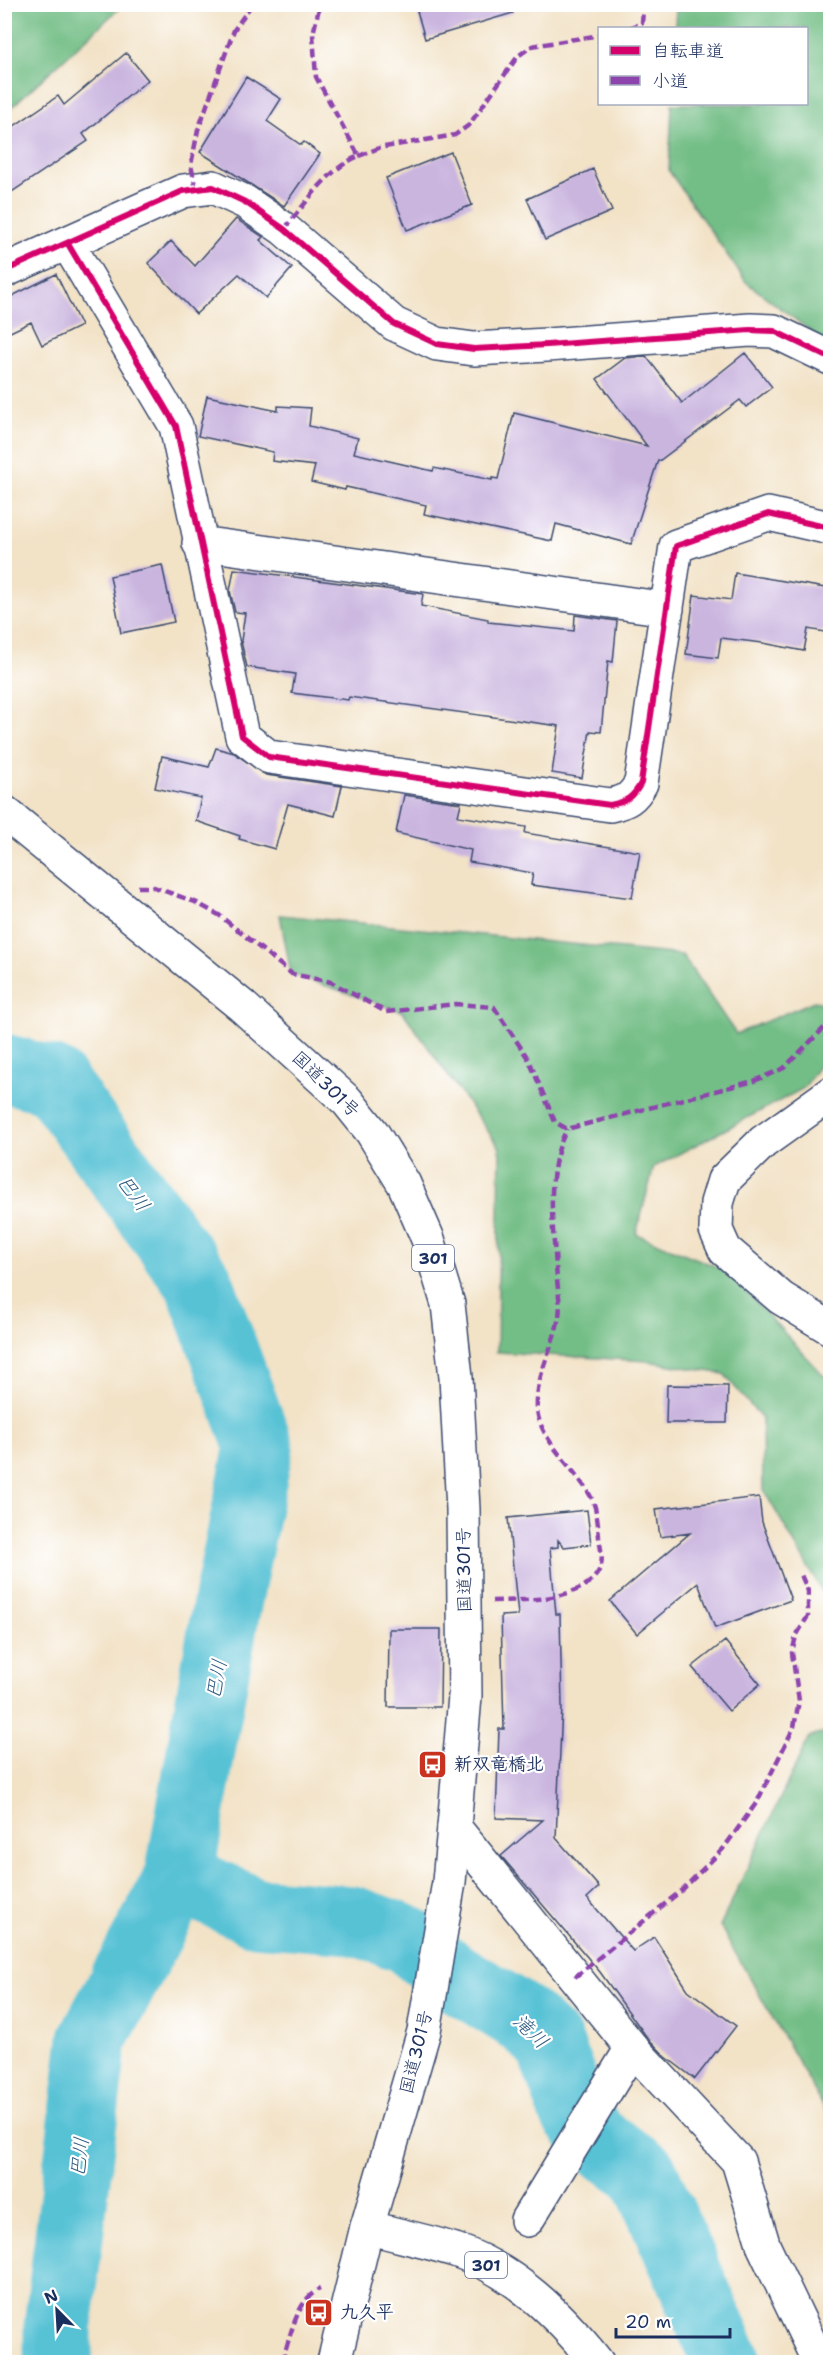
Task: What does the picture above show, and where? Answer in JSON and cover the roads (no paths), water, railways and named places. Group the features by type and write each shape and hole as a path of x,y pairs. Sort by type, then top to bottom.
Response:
{"main road":[{"path":"4,271 183,191 213,187 244,202 284,229 394,324 437,345 474,349 750,330 774,331 831,358"},
{"path":"68,244 176,426 199,543 242,736 269,757 610,805 622,802 634,796 641,783 676,546 768,514 831,528"},
{"path":"199,543 667,609"},
{"name":"国道301号","path":"4,812 242,1006 347,1101 372,1132 404,1184 428,1239 448,1304 456,1377 463,1509 465,1696 449,1882 424,2031 367,2227 334,2362"},
{"path":"831,1094 763,1142 724,1180 717,1203 716,1221 716,1230 725,1250 781,1298 831,1328"},
{"path":"454,1827 623,2062 738,2161 764,2247 819,2362"},
{"path":"527,2220 623,2062"},
{"name":"301","path":"367,2227 457,2251 503,2273 542,2302 597,2362"}],"waterway":[{"name":"巴川","path":"4,1068 53,1081 199,1282 259,1447 225,1614 179,1877 93,2039 58,2327 58,2362"},
{"name":"滝川","path":"179,1877 255,1912 352,1920 406,1939 444,1970 523,2019 549,2043 574,2112 594,2139 643,2172 727,2362"}],"place":[{"name":"新双竜橋北","path":"433,1764"},
{"name":"九久平","path":"319,2312"}]}
